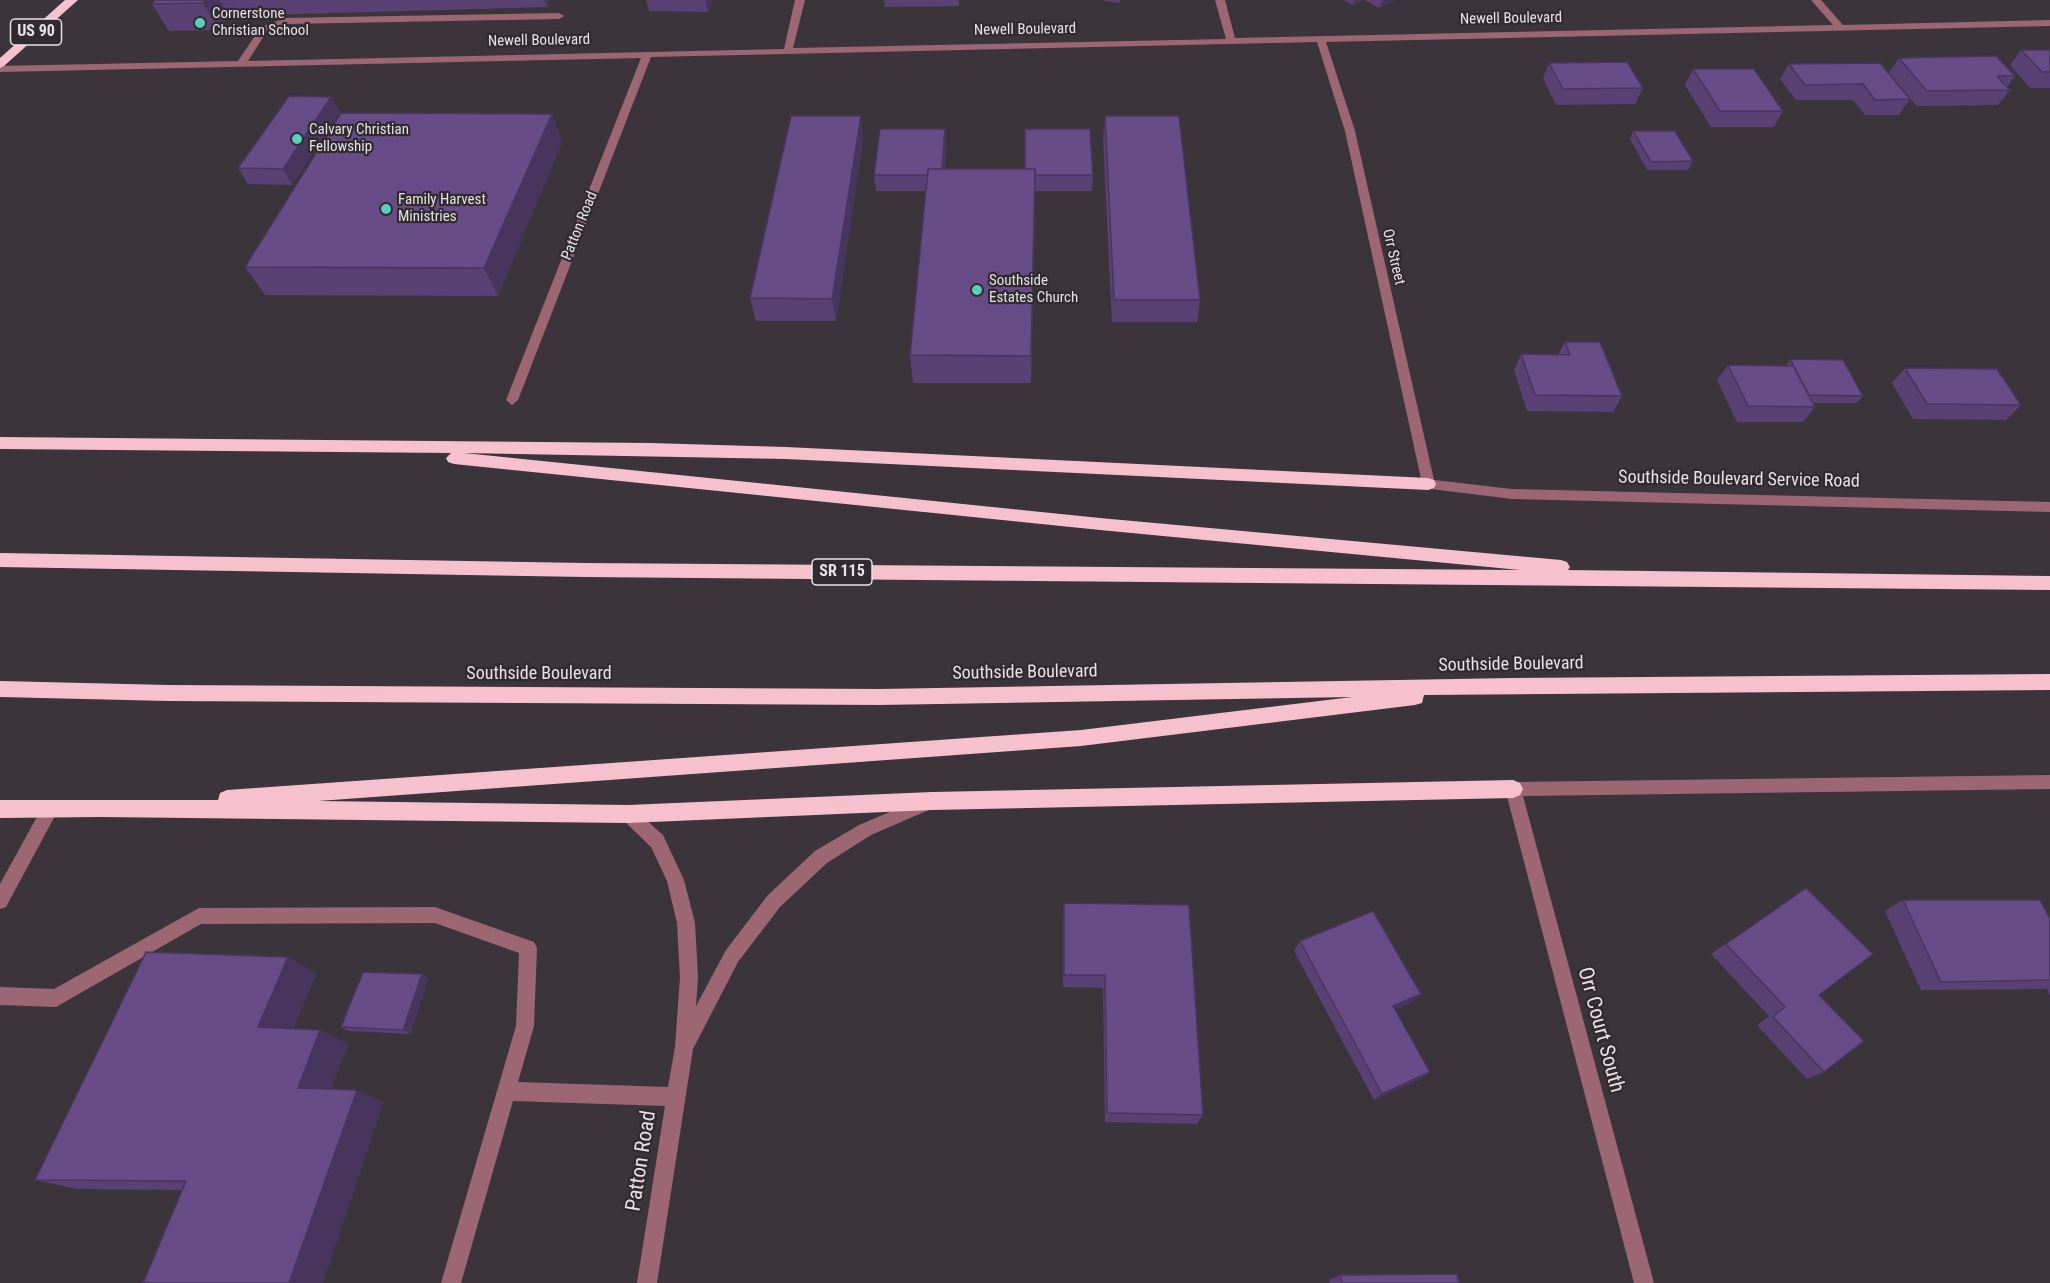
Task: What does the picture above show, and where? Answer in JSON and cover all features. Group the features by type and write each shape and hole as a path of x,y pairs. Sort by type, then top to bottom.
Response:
{"highway":[{"name":"US 90","path":"0,64 72,0"},
{"path":"0,443 650,449 1428,484"},
{"path":"342,446 1112,525 1683,578 2050,583"},
{"name":"SR 115","path":"0,560 584,570 1683,578"},
{"name":"Southside Boulevard","path":"0,689 168,693 880,697 1512,686 2050,682"},
{"path":"100,808 1081,738 1512,686"},
{"path":"0,809 628,814 932,801 1513,789"}],"street":[{"path":"788,51 800,0"},
{"path":"1220,0 1231,40"},
{"path":"1816,0 1839,26"},
{"path":"241,63 264,29 285,21 559,16"},
{"name":"Newell Boulevard","path":"0,69 2050,23"},
{"name":"Orr Street","path":"1320,38 1350,131 1428,484"},
{"name":"Patton Road","path":"512,400 648,53"},
{"name":"Southside Boulevard Service Road","path":"1428,484 1512,494 2050,507"},
{"path":"1513,789 2050,782"},
{"name":"Orr Court South","path":"1513,789 1644,1283"},
{"path":"684,1047 732,956 774,901 821,857 856,835 932,801"},
{"path":"0,901 50,809"},
{"path":"628,814 657,841 675,880 683,913 689,977 684,1047"},
{"path":"0,996 56,998 199,916 435,915 528,948 525,1026 451,1283"},
{"name":"Patton Road","path":"647,1283 684,1047"},
{"path":"506,1091 676,1097"}],"building":[{"path":"155,0 205,0 203,3 152,4"},
{"path":"2021,50 2050,50 2050,72 2042,72"},
{"path":"1996,56 2015,76 1997,76 2010,90 1927,91 1899,58"},
{"path":"1627,62 1643,88 1563,89 1549,63"},
{"path":"1880,63 1910,99 1875,100 1863,84 1805,85 1789,64"},
{"path":"1693,69 1754,69 1783,111 1720,111"},
{"path":"289,96 331,97 283,169 238,168"},
{"path":"341,113 552,114 484,268 245,267"},
{"path":"791,116 861,116 832,299 750,298"},
{"path":"1105,116 1179,116 1200,300 1114,300"},
{"path":"880,129 945,129 942,169 928,169 928,175 874,175"},
{"path":"1025,129 1090,129 1093,175 1035,175 1035,169 1025,169"},
{"path":"1633,131 1675,131 1693,161 1651,162"},
{"name":"Southside Estates Church","path":"928,169 1035,169 1031,356 910,355"},
{"path":"1565,342 1600,342 1622,396 1535,395 1521,354 1570,355"},
{"path":"1790,359 1843,360 1863,396 1809,395"},
{"path":"1728,365 1793,366 1815,407 1748,406"},
{"path":"1905,368 1997,369 2021,405 1927,404"},
{"path":"1806,888 1873,954 1819,995 1864,1041 1824,1072 1773,1017 1785,1007 1726,944"},
{"path":"1903,900 2040,900 2050,919 2050,980 1941,982"},
{"path":"1064,903 1189,905 1203,1115 1107,1113 1105,975 1064,975"},
{"path":"1373,911 1421,994 1393,1006 1430,1072 1382,1094 1300,941"},
{"path":"146,952 288,957 258,1027 320,1030 298,1088 357,1090 289,1283 143,1283 186,1181 35,1180"},
{"path":"363,972 422,974 403,1030 341,1027"},
{"path":"1457,1274 1459,1283 1342,1283 1340,1275"}],"place":[{"name":"Cornerstone Christian School","path":"200,23"},
{"name":"Calvary Christian Fellowship","path":"297,139"},
{"name":"Family Harvest Ministries","path":"386,209"},
{"name":"Southside Estates Church","path":"977,290"}]}
